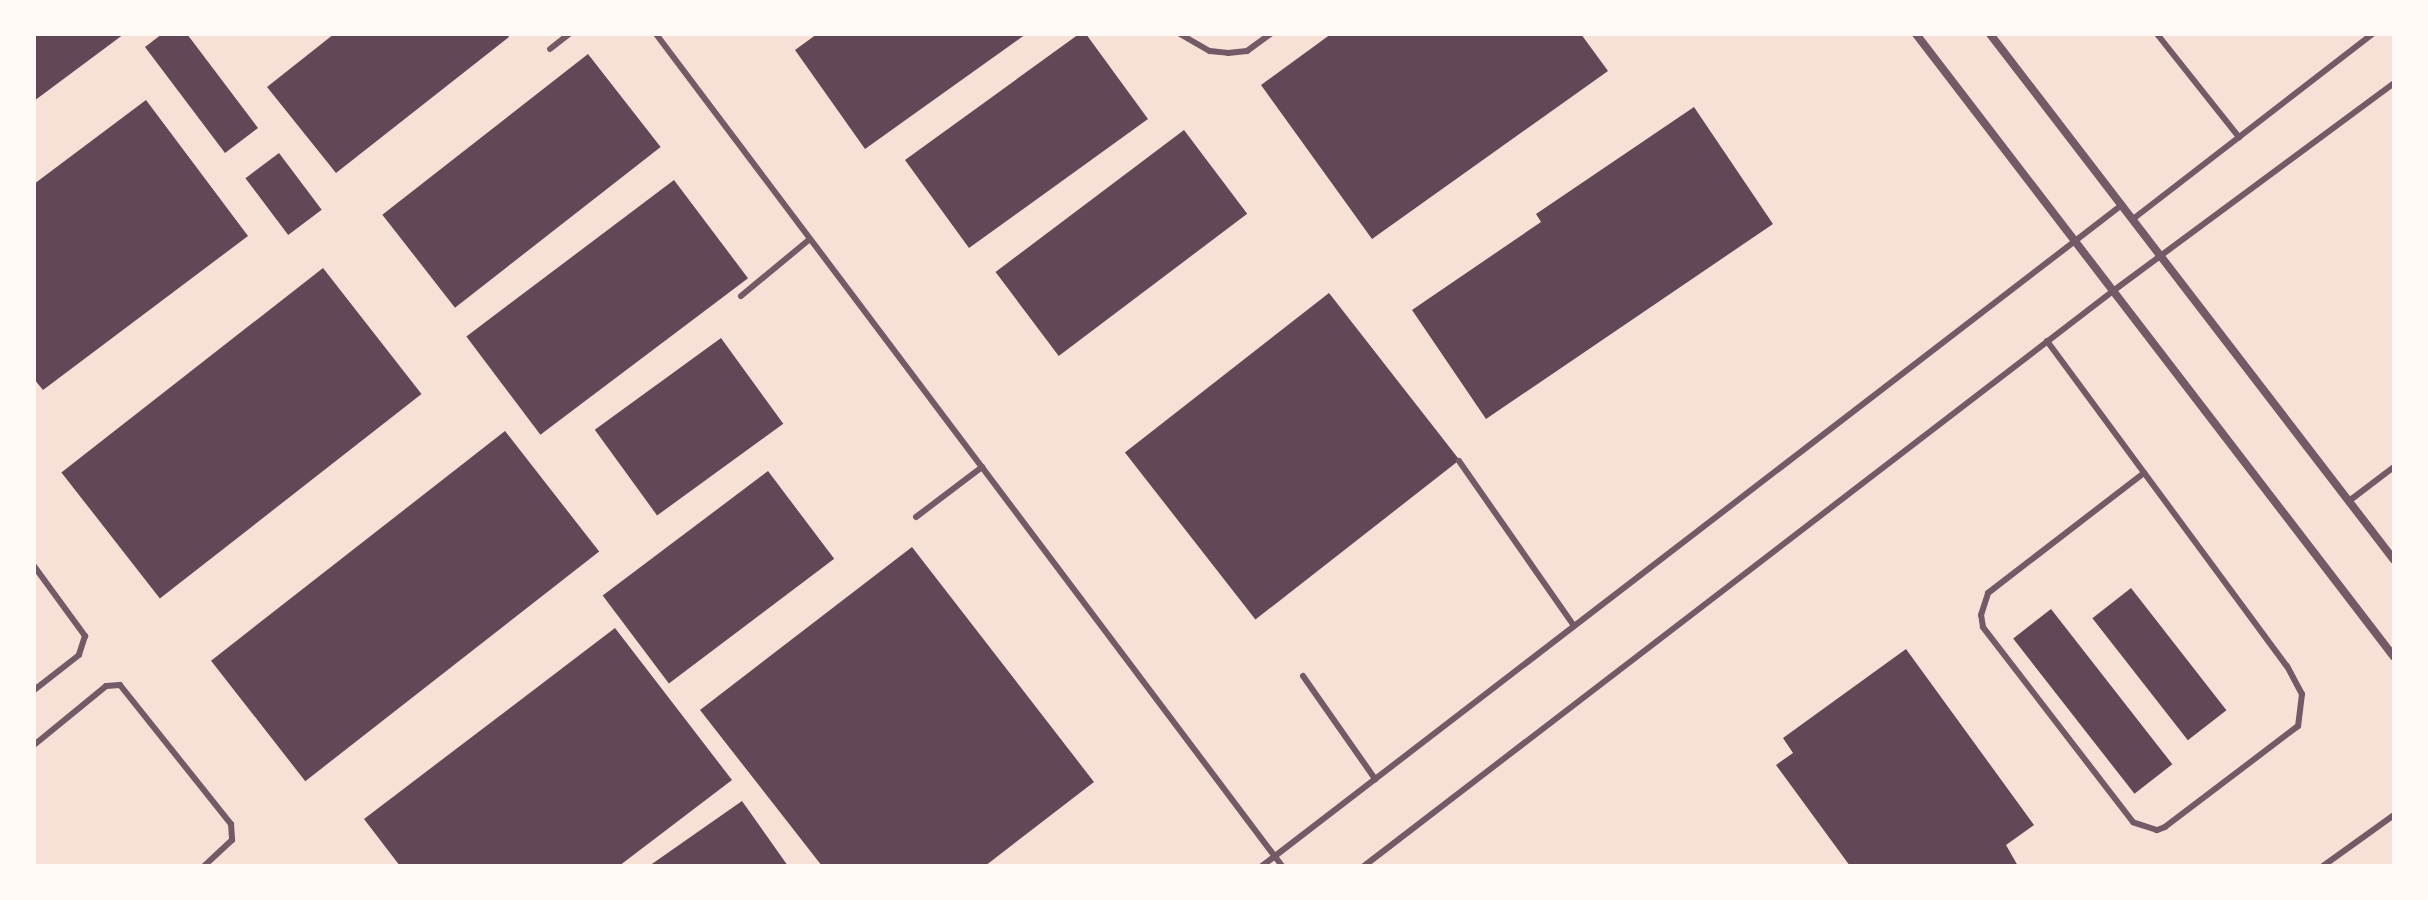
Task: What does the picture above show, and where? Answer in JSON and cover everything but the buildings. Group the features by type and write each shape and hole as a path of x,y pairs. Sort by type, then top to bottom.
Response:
{"street":[{"path":"1916,34 2394,657"},
{"path":"1990,34 2394,560"}],"lane":[{"path":"550,49 569,34"},
{"path":"656,34 1282,866"},
{"path":"1180,34 1210,51 1228,53 1247,51 1270,34"},
{"path":"2157,34 2239,137"},
{"path":"2133,219 2372,34"},
{"path":"1364,866 2047,341 2394,83"},
{"path":"1262,866 2122,205"},
{"path":"741,296 810,239"},
{"path":"2047,341 2287,666 2302,694 2303,710 2298,726 2157,830 2133,822 1983,627 1981,615 1988,593 2144,473"},
{"path":"1459,461 1574,626"},
{"path":"916,517 982,467"},
{"path":"2349,501 2394,467"},
{"path":"34,566 82,628 85,642 79,655 34,690"},
{"path":"1303,676 1375,779"},
{"path":"34,745 106,686 120,685 231,824 232,840 204,866"},
{"path":"2323,866 2394,815"}]}
